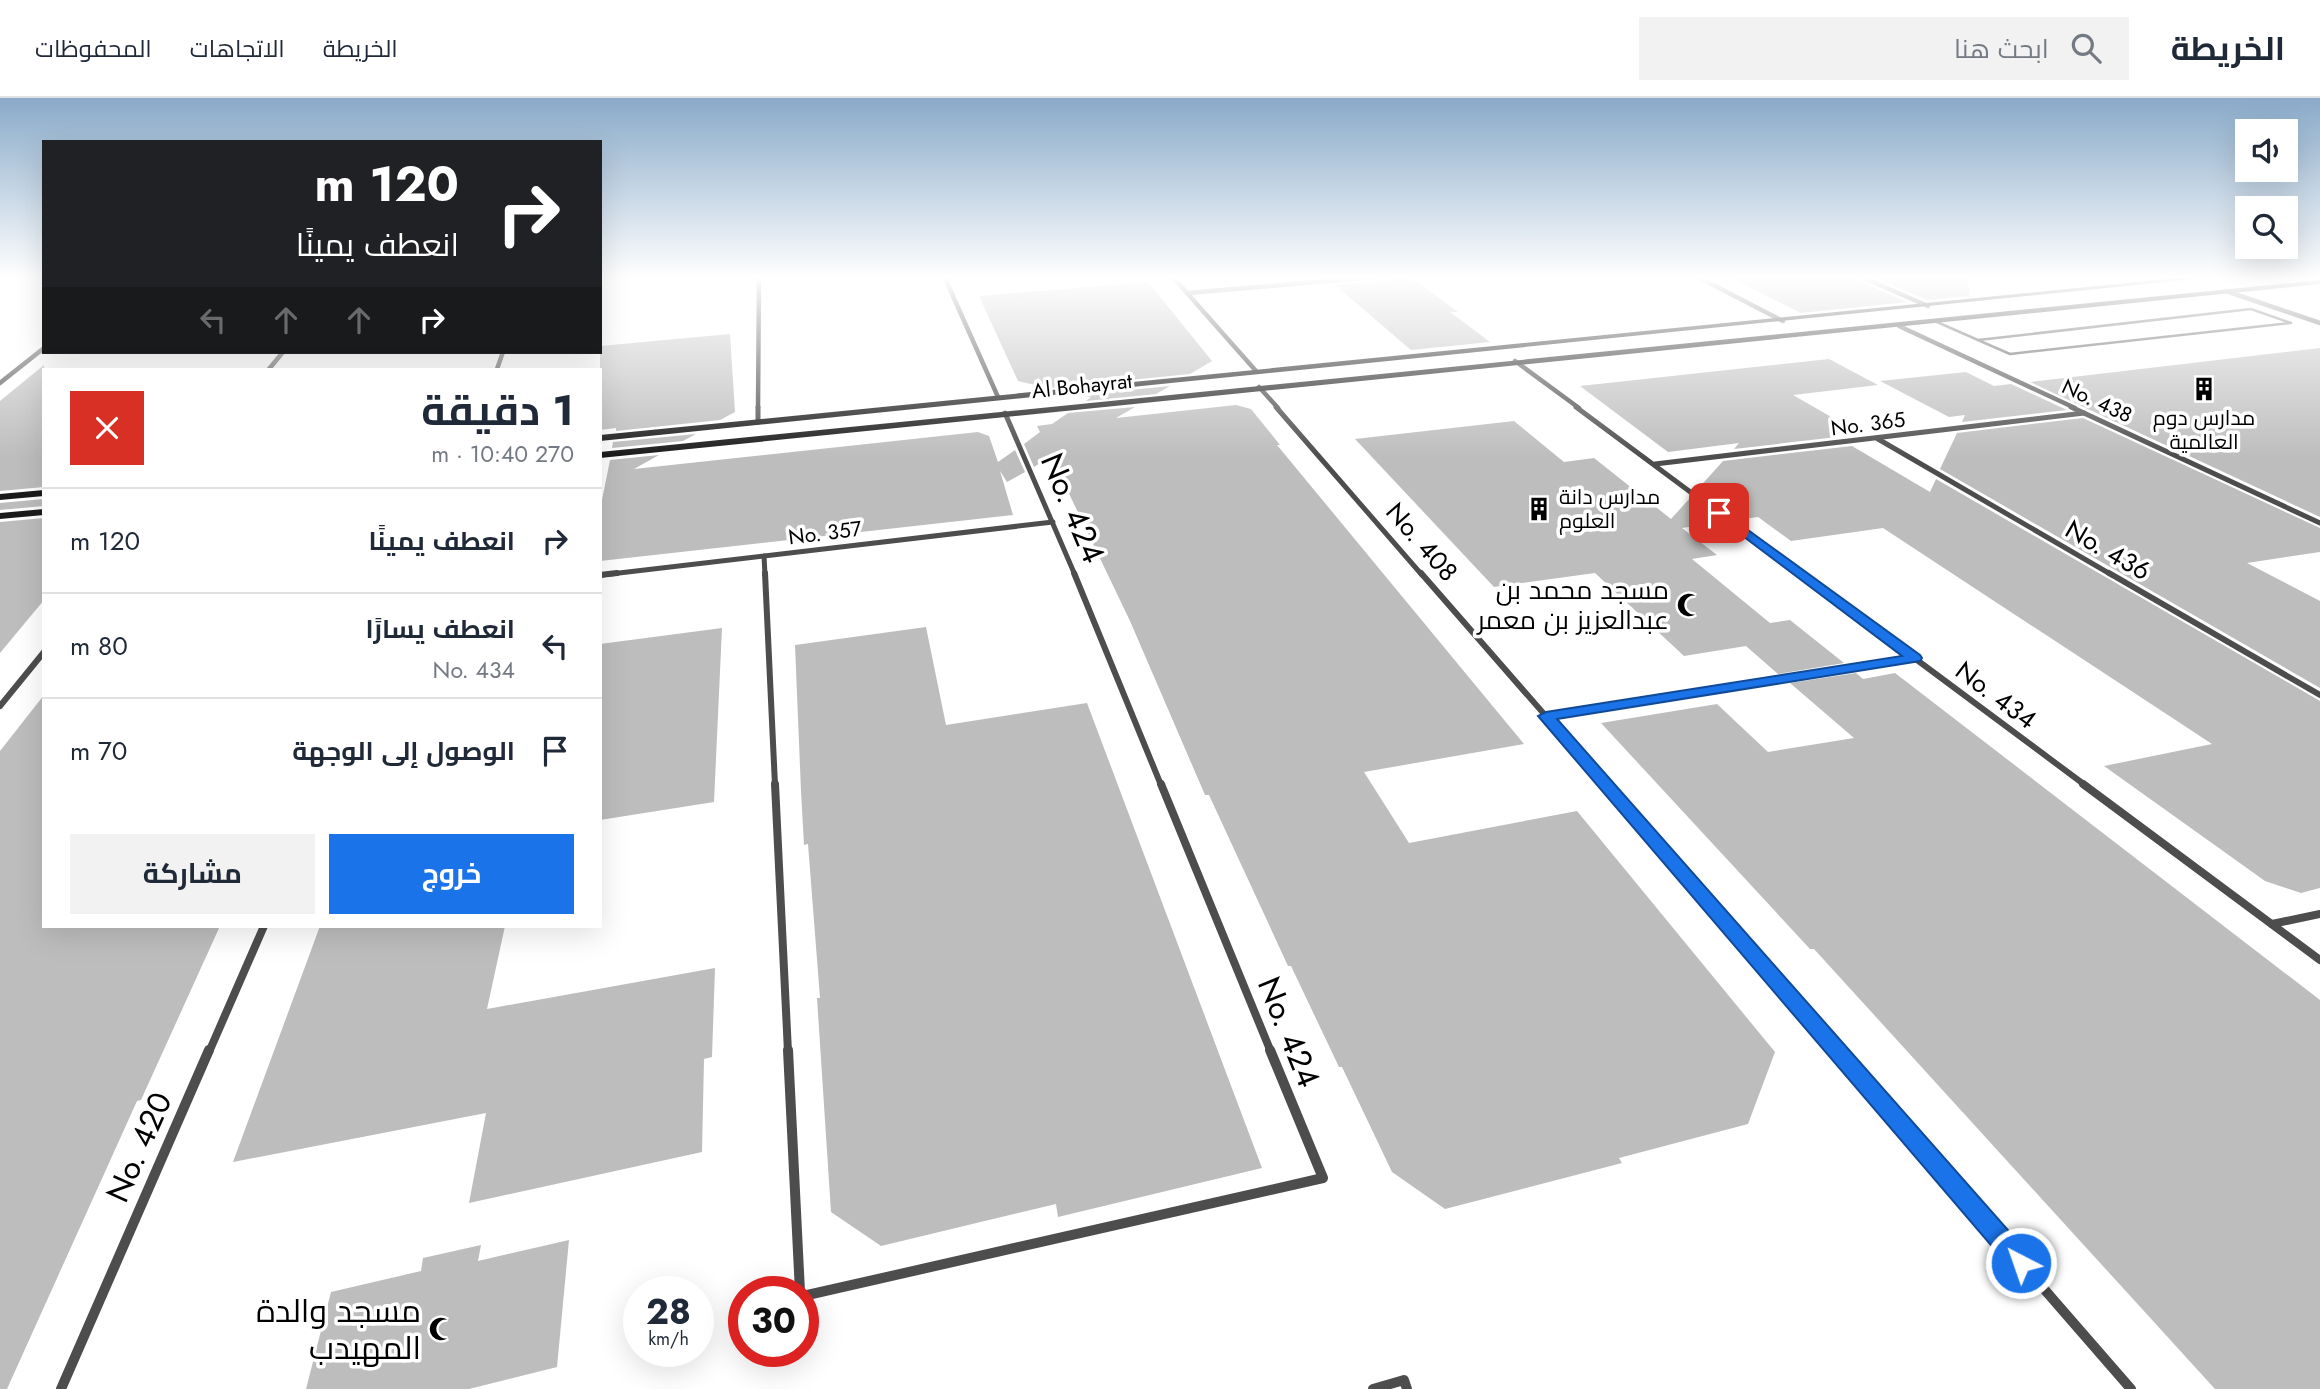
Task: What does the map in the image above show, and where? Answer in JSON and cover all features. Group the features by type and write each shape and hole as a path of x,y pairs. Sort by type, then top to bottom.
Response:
{"street":[{"path":"758,422 759,336"},
{"path":"971,336 998,397"},
{"path":"1225,336 1256,372"},
{"name":"Al Bohayrat","path":"602,438 1626,336"},
{"name":"Al Bohayrat","path":"602,455 1519,361 1788,336"},
{"name":"No. 438","path":"1921,336 2320,523"},
{"path":"1505,348 1519,361"},
{"path":"0,383 42,350"},
{"path":"270,368 281,354"},
{"name":"No. 434","path":"1519,361 2320,960"},
{"name":"No. 408","path":"1259,387 2131,1389"},
{"name":"No. 365","path":"1654,464 2085,413"},
{"name":"No. 424","path":"819,1292 1323,1178 1053,522 1005,414"},
{"name":"No. 436","path":"1878,439 2320,695"},
{"path":"0,497 42,493"},
{"path":"0,516 42,512"},
{"name":"No. 357","path":"602,575 1053,522"},
{"path":"764,556 799,1276"},
{"path":"0,706 42,654"},
{"path":"1546,716 1914,658"},
{"path":"2272,924 2320,914"},
{"name":"No. 420","path":"61,1389 263,928"},
{"path":"1373,1389 1404,1380 1408,1389"}],"lane":[{"path":"1968,336 2010,354 2171,336"},
{"path":"1976,340 2009,336"}],"building":[{"path":"730,336 735,412 720,420 616,431 616,428 602,430 602,346"},
{"path":"997,336 1192,336 1212,361 1190,374 1048,388 1018,381"},
{"path":"1395,336 1482,336 1490,342 1411,350"},
{"path":"2320,348 2320,517 2030,382"},
{"path":"1829,359 1878,385 1793,395 1854,430 1830,433 1837,437 1734,449 1739,443 1668,452 1580,386"},
{"path":"44,365 42,487 0,491 0,401"},
{"path":"1966,372 1994,386 2011,384 2067,410 1962,422 1965,415 1949,417 1880,381"},
{"path":"1170,386 1156,394 1086,401 1091,397 1080,395"},
{"path":"1236,405 1251,409 1280,445 1277,445 1524,744 1364,772 1409,843 1577,811 1775,1052 1748,1124 1619,1158 1622,1163 1445,1209 1392,1172 1342,1067 1339,1067 1291,966 1288,966 1209,795 1205,795 1130,621 1051,456 1034,467 1024,444 1040,432 1037,426 1052,424 1068,413 1135,407 1116,418"},
{"path":"2083,418 2320,528 2320,552 2247,563 2320,601 2320,688 1940,469 1957,433"},
{"name":"مدارس دانة العلوم","path":"1514,421 1564,462 1594,458 1671,519 1690,498 1722,522 1682,528 1717,555 1692,559 1770,623 1790,620 1844,663 1778,674 1746,646 1684,656 1595,573 1494,587 1355,439"},
{"path":"978,432 989,436 998,462 1015,450 1025,472 1007,482 1000,471 1013,515 602,561 602,500 610,460 659,455 634,469"},
{"path":"696,434 683,441 612,448 613,442"},
{"path":"1852,446 1930,492 1936,479 2320,701 2320,888 2301,893 2265,881 2104,766 2212,744 1883,528 1791,541 1758,517 1737,520 1697,490 1723,461"},
{"path":"42,499 42,506 0,510 0,503"},
{"path":"42,518 42,602 0,653 0,522"},
{"path":"926,627 946,725 1087,703 1262,1168 1058,1217 1056,1204 881,1246 831,1212 817,998 820,998 808,844 804,845 795,645"},
{"path":"722,628 714,802 602,820 602,644"},
{"path":"1856,673 1863,679 1895,673 2320,1000 2320,1389 2215,1389 1814,949 1810,949 1601,723 1717,704 1768,752 1854,738 1790,683"},
{"path":"42,698 42,928 219,928 141,1100 137,1101 7,1389 0,1389 0,751"},
{"path":"319,928 505,928 487,1009 715,968 712,1057 704,1059 702,1152 469,1203 486,1113 233,1162"},
{"name":"مسجد والدة المهيدب","path":"569,1240 557,1367 469,1389 306,1389 331,1292 421,1271 423,1258 481,1245 478,1261"}],"place":[{"name":"مدارس دوم العالمية","path":"2204,389"},
{"name":"مدارس دانة العلوم","path":"1539,509"},
{"name":"مسجد محمد بن عبدالعزيز بن معمر","path":"1689,605"},
{"name":"مسجد والدة المهيدب","path":"441,1329"}],"route":[{"path":"1719,513 1914,658 1546,716 2021,1263"}]}
